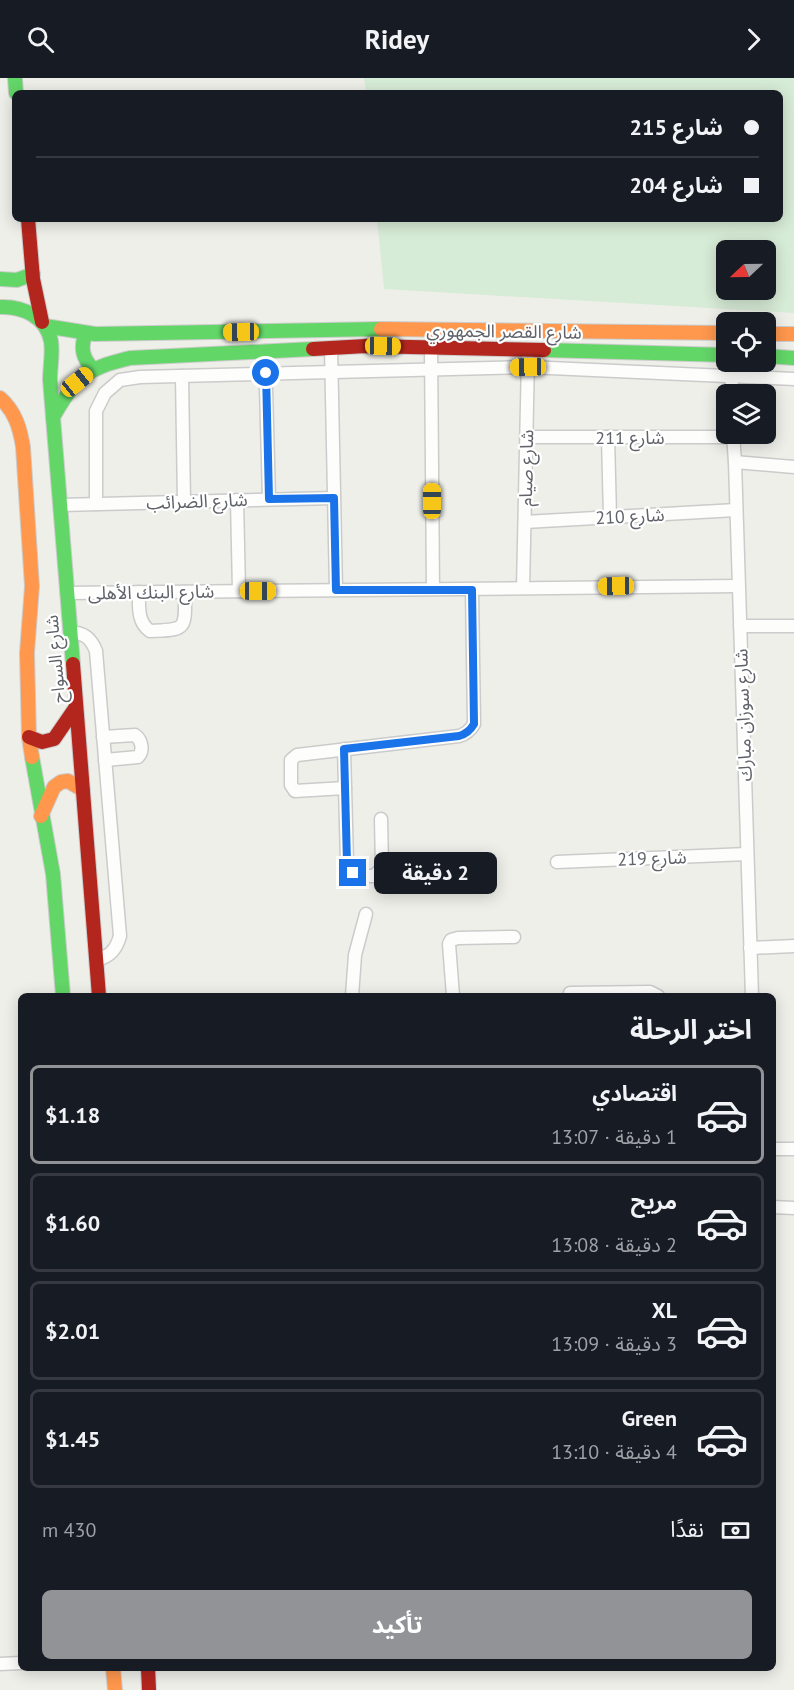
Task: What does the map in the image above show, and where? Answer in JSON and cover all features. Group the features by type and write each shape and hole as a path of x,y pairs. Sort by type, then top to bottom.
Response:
{"main road":[{"name":"شارع السواح","path":"28,222 33,274 43,324 51,339 50,380 99,993"},
{"path":"0,279 12,282 23,280 33,274"},
{"path":"0,307 13,306 29,311 43,324"},
{"name":"شارع القصر الجمهوري","path":"43,324 86,333 121,334 362,329 716,333"},
{"path":"86,333 81,348 83,357 93,369"},
{"path":"776,334 794,334"},
{"name":"شارع القصر الجمهوري","path":"53,417 63,399 77,382 93,369 130,358 366,346 716,354"},
{"path":"776,357 794,358"},
{"name":"شارع السواح","path":"0,398 14,413 20,427 23,447 32,586 27,653 29,737 34,777 56,894 63,993"},
{"path":"29,737 39,742 49,742 54,739 76,707"},
{"path":"41,816 57,783 71,781 83,790"},
{"path":"113,1671 115,1690"},
{"path":"148,1671 149,1690"}],"street":[{"path":"431,347 433,589"},
{"path":"331,348 336,590"},
{"name":"شارع صيام","path":"523,588 528,349"},
{"path":"265,351 269,499"},
{"path":"96,504 96,411 105,393 120,380 182,375 528,367 794,379"},
{"path":"731,372 731,384"},
{"path":"182,375 184,502"},
{"name":"شارع 211","path":"527,437 716,435"},
{"path":"608,437 610,517"},
{"name":"شارع سوزان مبارك","path":"734,444 752,993"},
{"path":"735,462 794,466"},
{"name":"شارع الضرائب","path":"61,505 334,498"},
{"path":"237,500 239,591"},
{"name":"شارع 210","path":"525,522 736,510"},
{"name":"شارع البنك الأهلى","path":"67,593 738,586"},
{"path":"345,788 295,791 291,785 292,758 297,755 459,736 468,732 474,724 472,590"},
{"path":"139,592 140,620 150,631 175,630 182,626 185,618 184,592"},
{"path":"740,626 794,626"},
{"path":"70,632 87,637 93,643 96,651 120,936 118,945 112,952 105,958 97,960"},
{"path":"103,737 135,735 141,743 141,753 138,757 105,760"},
{"path":"344,749 347,863 350,870 357,875 374,876 382,866 381,819"},
{"name":"شارع 219","path":"557,862 747,854"},
{"path":"352,993 355,955 366,914"},
{"path":"453,993 449,944 451,940 514,937"},
{"path":"750,948 794,946"},
{"path":"570,993 652,993"},
{"path":"776,1149 794,1149"},
{"path":"776,1208 794,1208"},
{"path":"0,1664 18,1663"}],"green space":[{"path":"364,78 794,78 794,313 384,289 377,222 783,222 783,90 366,90"}],"traffic: fast":[{"path":"15,78 16,90"},
{"path":"0,279 17,280 33,274"},
{"path":"0,307 25,311 39,319 51,341 50,380 73,664"},
{"path":"45,326 95,334 381,329"},
{"path":"86,333 83,352 86,361 93,369"},
{"path":"53,417 77,382 90,372 118,361 130,358 313,349"},
{"path":"544,350 716,355"},
{"path":"776,357 794,358"},
{"path":"32,757 53,874 63,993"}],"traffic: slow":[{"path":"381,329 716,333"},
{"path":"776,334 794,334"},
{"path":"0,398 10,408 16,420 23,447 32,586 27,653 29,737 32,757"},
{"path":"41,816 54,787 61,782 68,781 83,790"},
{"path":"113,1671 115,1690"}],"traffic: jam":[{"path":"28,222 33,279 42,322"},
{"path":"313,349 366,346 544,350"},
{"path":"73,664 99,993"},
{"path":"29,737 42,742 54,739 76,707"},
{"path":"148,1671 149,1690"}],"route":[{"path":"266,373 269,499 334,498 336,590 472,590 474,724 468,732 459,736 344,749 347,863 353,873"}]}
